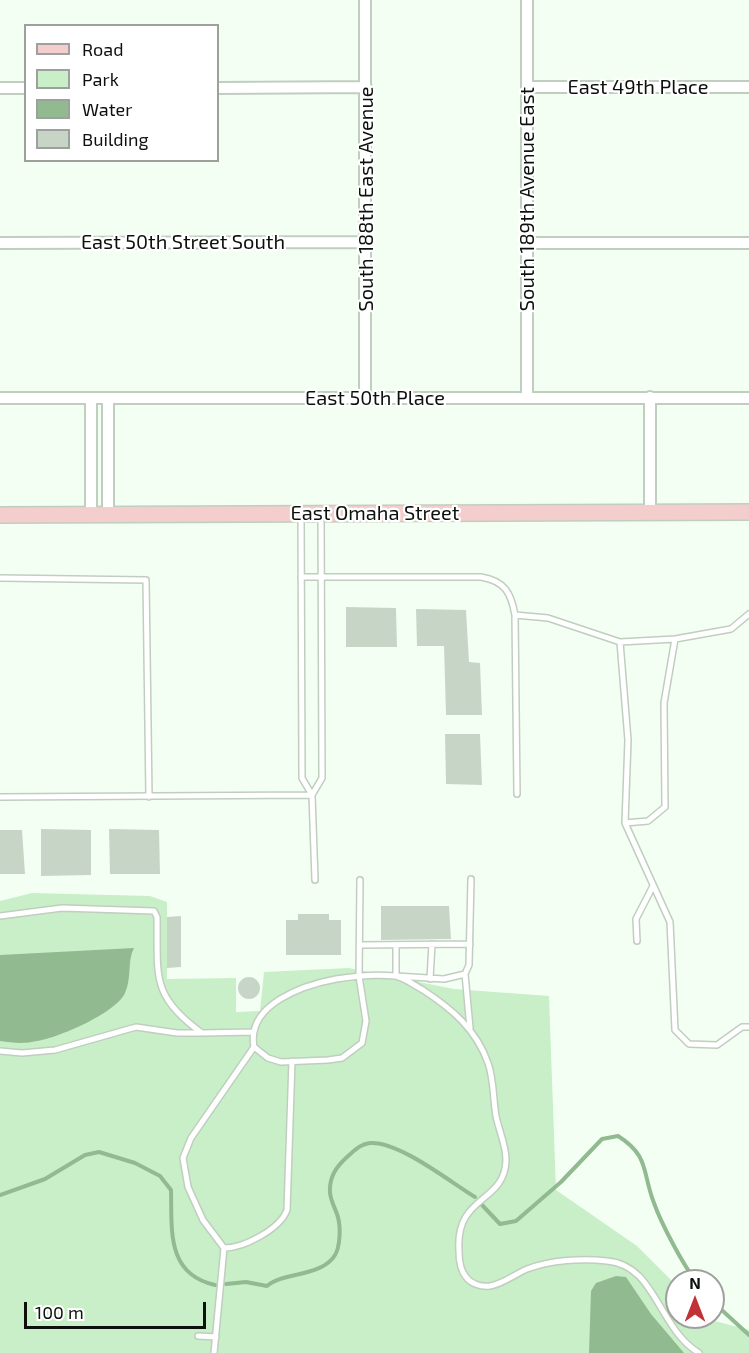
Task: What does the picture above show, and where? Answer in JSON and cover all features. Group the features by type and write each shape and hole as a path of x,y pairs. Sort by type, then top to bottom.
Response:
{"street":[{"name":"South 188th East Avenue","path":"365,0 365,398"},
{"name":"South 189th Avenue East","path":"526,398 527,0"},
{"path":"219,88 366,87"},
{"name":"East 49th Place","path":"526,87 749,87"},
{"path":"0,88 24,88"},
{"name":"East 50th Street South","path":"0,243 366,242"},
{"path":"526,243 749,243"},
{"name":"East 50th Place","path":"0,398 749,398"},
{"path":"108,398 108,515"},
{"path":"650,398 650,512"},
{"path":"91,399 91,515"},
{"name":"East Omaha Street","path":"0,515 749,512"}],"lane":[{"path":"301,514 302,778 312,795 315,880"},
{"path":"312,795 322,778 321,514"},
{"path":"301,577 482,577 496,579 507,588 512,597 515,615 517,794"},
{"path":"0,578 146,580 148,797"},
{"path":"515,615 548,618 620,642 675,639 731,629 749,614"},
{"path":"625,823 648,821 664,807 664,703 675,639"},
{"path":"620,642 628,740 625,823 670,922 675,1030 689,1044 717,1045 742,1027 749,1027"},
{"path":"0,797 312,795"},
{"path":"470,1029 465,974 469,965 471,879"},
{"path":"254,1047 268,1058 292,1061 342,1059 362,1043 366,1021 360,976 360,880"},
{"path":"636,941 636,919 653,886"},
{"path":"0,916 62,908 154,911 157,917 159,984 165,998 202,1033"},
{"path":"430,979 432,944"},
{"path":"360,945 470,944"},
{"path":"396,945 396,976"},
{"path":"224,1248 212,1236 203,1220 188,1187 183,1158 191,1138 254,1047 254,1032 264,1015 280,998 314,984 360,976 430,979 456,978 465,974"},
{"path":"396,976 445,1005 470,1029 488,1062 506,1164 495,1188 470,1209 461,1223 459,1262 466,1278 474,1284 492,1286 523,1270 545,1264 583,1260 619,1263 630,1267 643,1280 676,1335 699,1353"},
{"path":"0,1052 55,1050 136,1027 177,1034 254,1032"},
{"path":"224,1248 237,1245 264,1232 284,1217 292,1061"},
{"path":"214,1353 224,1248"},
{"path":"198,1336 216,1337"}],"green space":[{"path":"32,893 150,896 167,902 167,979 236,978 236,1012 260,1011 264,972 349,968 454,989 549,996 556,1190 637,1246 665,1274 665,1329 725,1329 725,1324 749,1330 749,1353 0,1353 0,901"}],"water":[{"path":"134,948 125,993 110,1009 72,1030 46,1039 23,1043 0,1041 0,955"},
{"path":"616,1276 626,1277 651,1314 684,1353 589,1353 591,1291 596,1283"}],"building":[{"path":"346,607 396,608 397,647 346,647"},
{"path":"416,609 466,610 469,662 480,663 482,715 446,715 444,646 417,646"},
{"path":"445,734 480,734 482,785 446,784"},
{"path":"41,829 91,830 91,875 41,876"},
{"path":"109,829 159,830 160,874 110,874"},
{"path":"0,830 22,830 25,874 0,874"},
{"path":"381,906 449,906 451,939 381,940"},
{"path":"298,914 329,914 329,920 341,920 341,955 286,955 286,920 298,920"},
{"path":"181,916 181,967 167,968 167,917"},
{"path":"249,977 257,980 260,988 257,996 249,999 241,996 238,988 241,980"}],"waterway":[{"path":"482,1205 500,1224 516,1221 561,1182 602,1139 618,1136 628,1143 640,1158 657,1211 688,1269"},
{"path":"226,1284 246,1282 267,1286 282,1278 310,1272 333,1258 338,1249 340,1230 330,1196 331,1182 340,1165 363,1145 382,1144 395,1148 475,1197"},
{"path":"0,1195 45,1179 85,1155 99,1152 135,1163 160,1176 171,1190 172,1235 180,1261 199,1279 215,1285"},
{"path":"725,1313 749,1335"}]}
